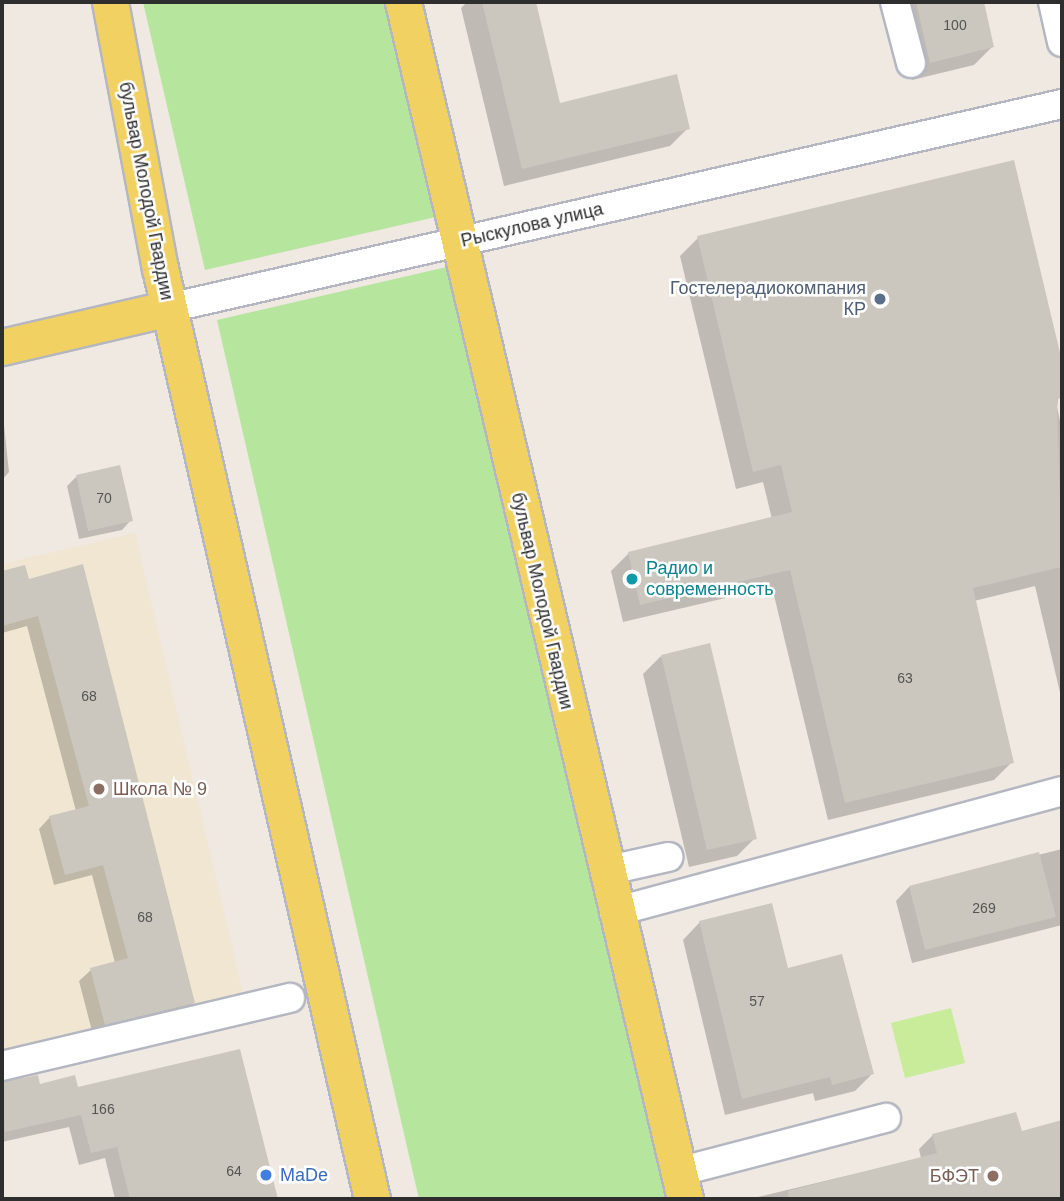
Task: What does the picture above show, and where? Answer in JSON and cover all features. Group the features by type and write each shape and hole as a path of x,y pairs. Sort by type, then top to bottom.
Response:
{"main road":[{"name":"бульвар Молодой Гвардии","path":"110,2 169,308 372,1199"},
{"name":"бульвар Молодой Гвардии","path":"403,2 604,871 682,1186"},
{"name":"Рыскулова улица","path":"2,347 169,308"}],"street":[{"path":"895,2 911,63"},
{"path":"1053,2 1062,42"},
{"name":"Рыскулова улица","path":"169,308 1062,104"},
{"path":"614,912 1062,791"},
{"path":"604,871 668,857"},
{"path":"2,1066 290,998"},
{"path":"682,1186 886,1118"}],"shaded area":[{"name":"Школа № 9","path":"135,533 248,1014 2,1060 2,564"}],"green space":[{"path":"143,2 391,2 440,216 205,270"},
{"path":"451,266 666,1199 419,1199 217,320"},
{"path":"951,1008 965,1063 905,1078 891,1023"}],"building":[{"path":"482,2 536,2 560,103 677,74 690,129 522,169"},
{"path":"916,2 984,2 994,47 930,63"},
{"path":"1014,160 1062,361 1062,398 1057,399 1062,567 973,588 1014,763 845,803 790,570 640,605 628,552 792,512 781,465 753,472 697,236"},
{"path":"120,465 133,521 88,531 76,475"},
{"path":"83,564 195,1003 105,1025 90,968 128,958 103,865 65,875 49,816 89,806 38,616 2,626 2,571 25,565 29,579"},
{"path":"710,643 757,839 707,850 661,655"},
{"path":"1039,852 1056,917 925,950 909,886"},
{"path":"772,903 788,968 842,954 874,1074 832,1085 830,1077 742,1099 699,921"},
{"path":"240,1049 278,1199 130,1199 117,1147 91,1153 81,1115 5,1132 2,1082 38,1075 40,1084 75,1075 78,1087"},
{"path":"1016,1112 1022,1131 1062,1120 1062,1199 789,1199 788,1191 937,1153 932,1134"}],"place":[{"name":"Гостелерадиокомпания КР","path":"880,299"},
{"name":"Радио и современность","path":"632,579"},
{"name":"Школа № 9","path":"99,789"},
{"name":"MaDe","path":"266,1175"},
{"name":"БФЭТ","path":"993,1176"}]}
